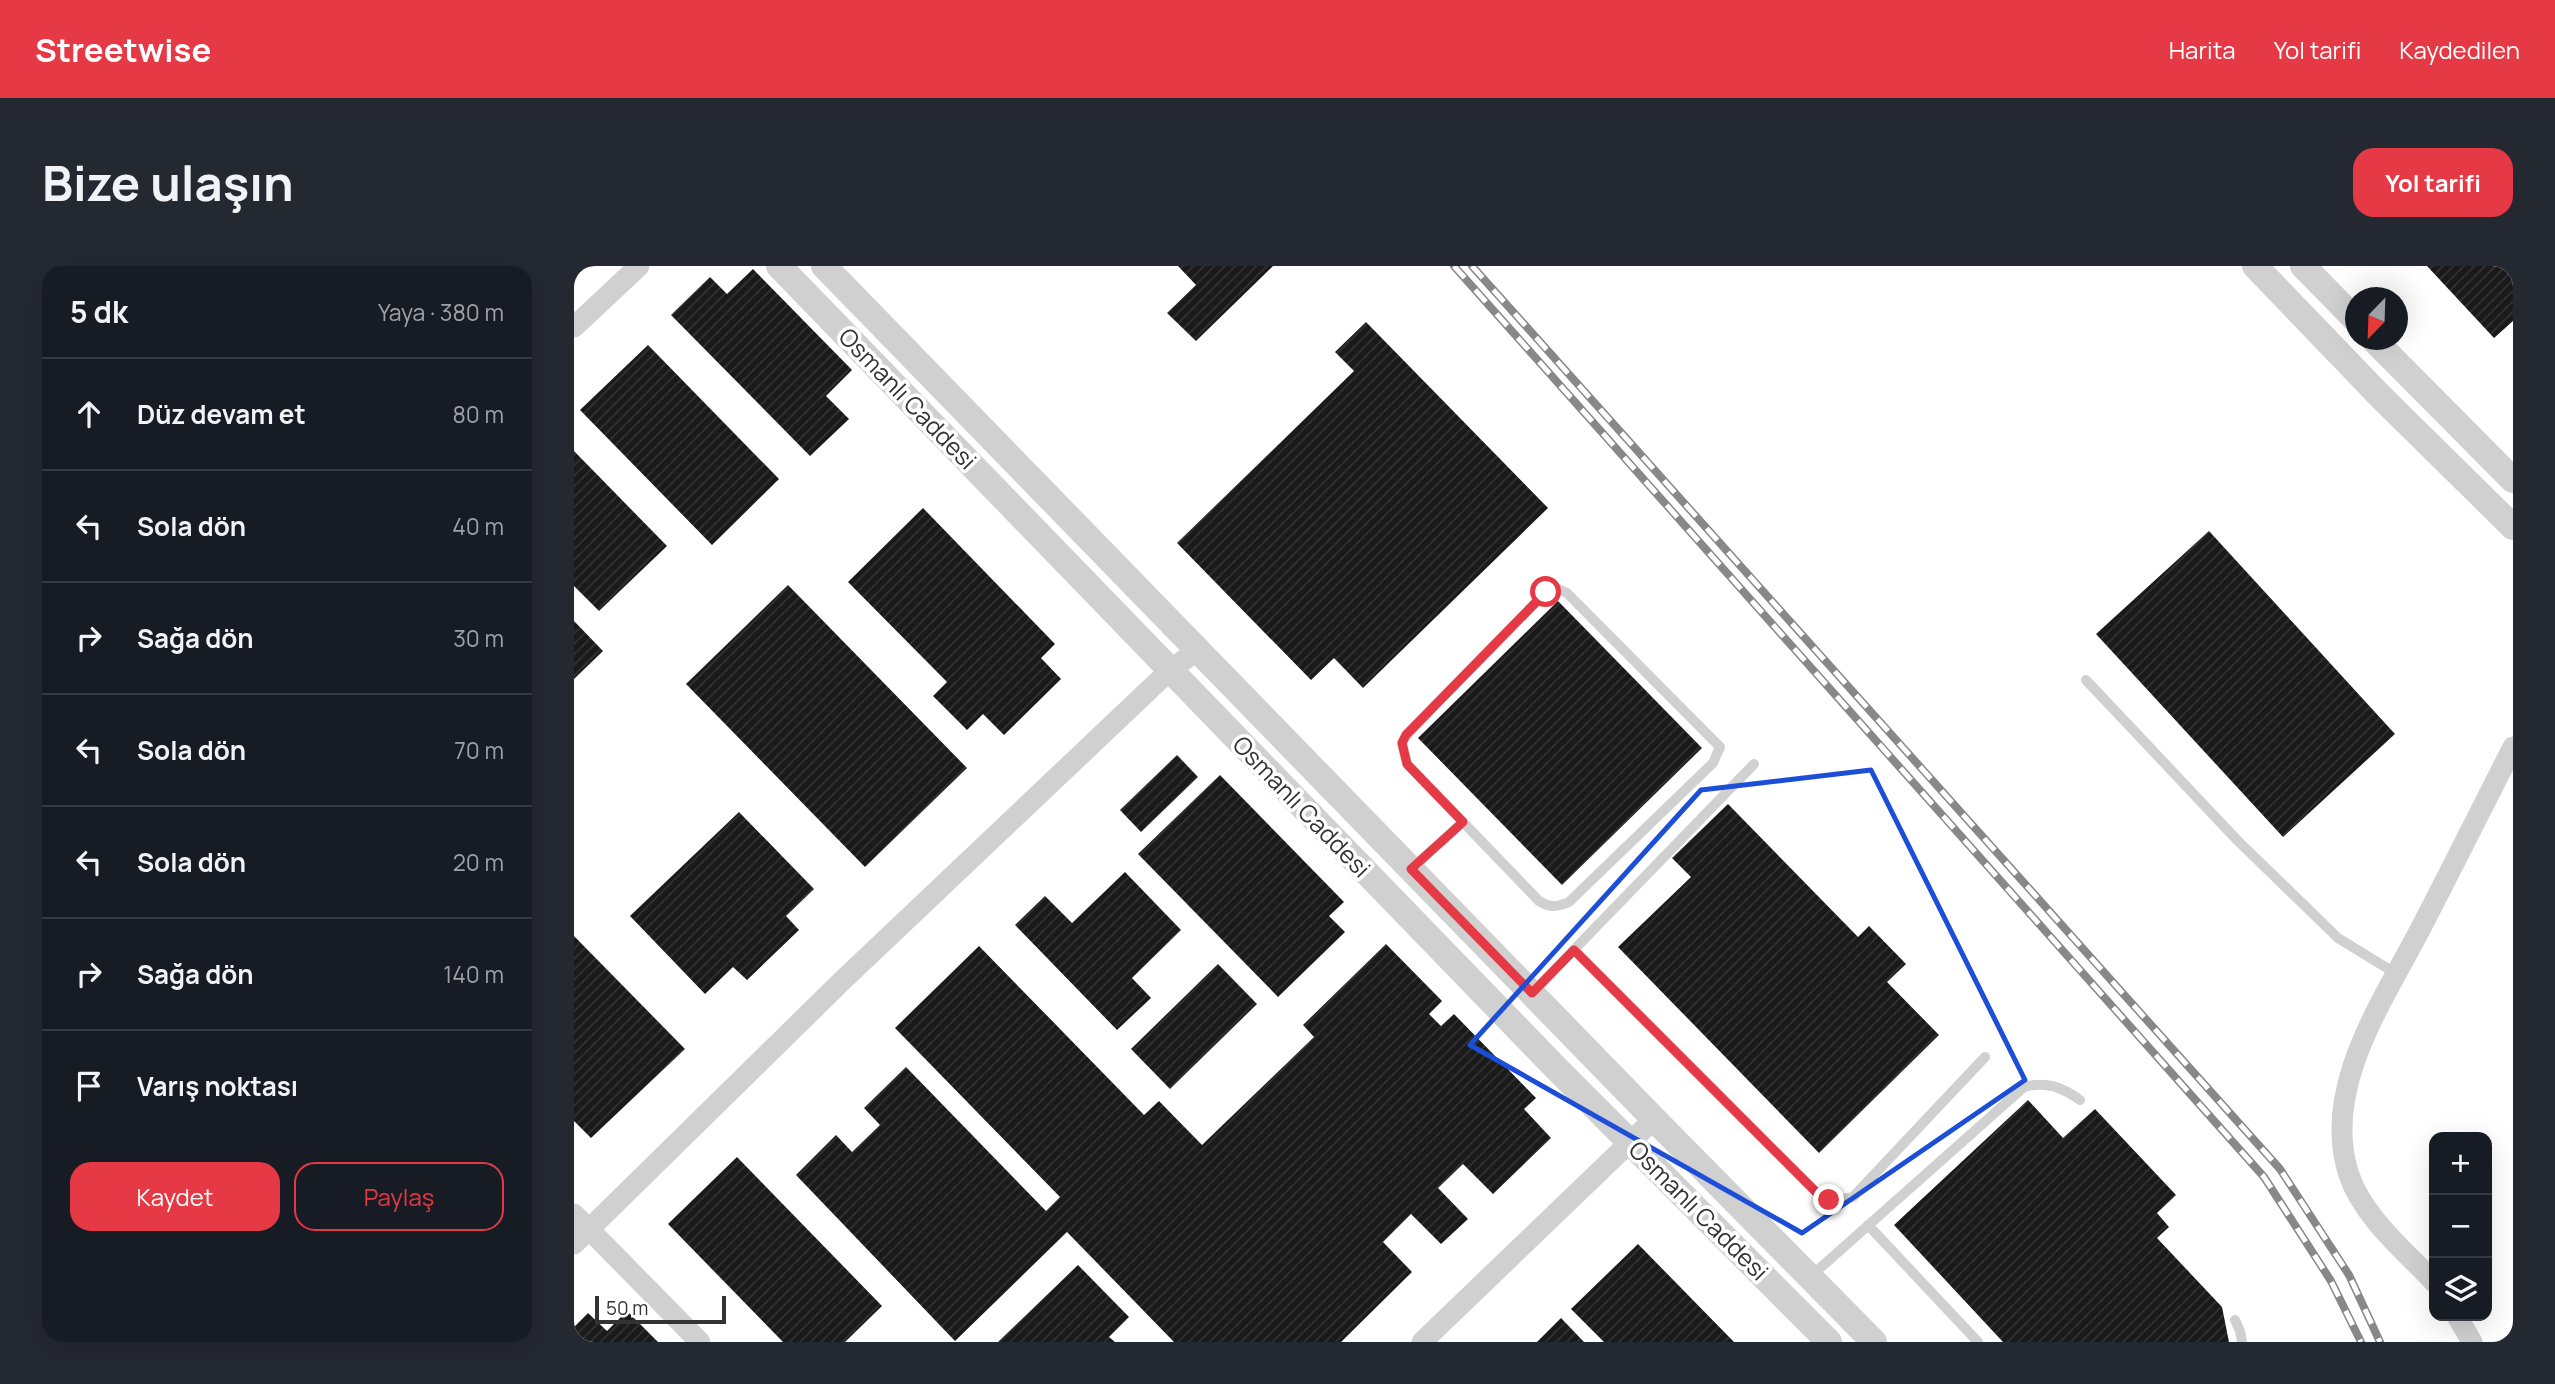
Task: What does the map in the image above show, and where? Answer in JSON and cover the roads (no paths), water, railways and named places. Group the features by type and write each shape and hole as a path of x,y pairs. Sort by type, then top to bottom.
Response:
{"street":[{"path":"574,327 639,266"},
{"name":"Osmanlı Caddesi","path":"779,266 1364,872 1829,1342"},
{"path":"824,266 1874,1342"},
{"path":"2255,266 2382,398 2513,527"},
{"path":"2303,266 2345,309"},
{"path":"862,351 886,331"},
{"path":"2384,350 2513,480"},
{"path":"582,1237 843,980 1169,671 1199,649"},
{"path":"2429,1277 2366,1209 2350,1176 2344,1151 2344,1108 2350,1077 2362,1043 2395,972 2417,936 2513,747"},
{"path":"1364,872 1390,847"},
{"path":"1422,1342 1654,1119"},
{"path":"574,1214 582,1237 700,1342"},
{"path":"2460,1321 2472,1342"}],"lane":[{"path":"1556,588 1567,593 1720,747 1713,763 1569,902 1558,907 1539,901 1463,822 1407,764 1402,743 1406,735 1546,592 1556,588"},
{"path":"2087,680 2237,840 2338,938 2395,972"},
{"path":"1532,993 1754,764"},
{"path":"1411,869 1463,822"},
{"path":"1574,950 1821,1197 1829,1200 1853,1197 1985,1057"},
{"path":"1810,1277 2024,1087 2036,1084 2054,1085 2080,1100"},
{"path":"1868,1225 1978,1342"},
{"path":"2235,1320 2241,1331 2242,1342"}],"railway":[{"path":"1454,266 2264,1177 2331,1281 2361,1342"},
{"path":"1472,266 2280,1169 2349,1275 2380,1342"}]}
